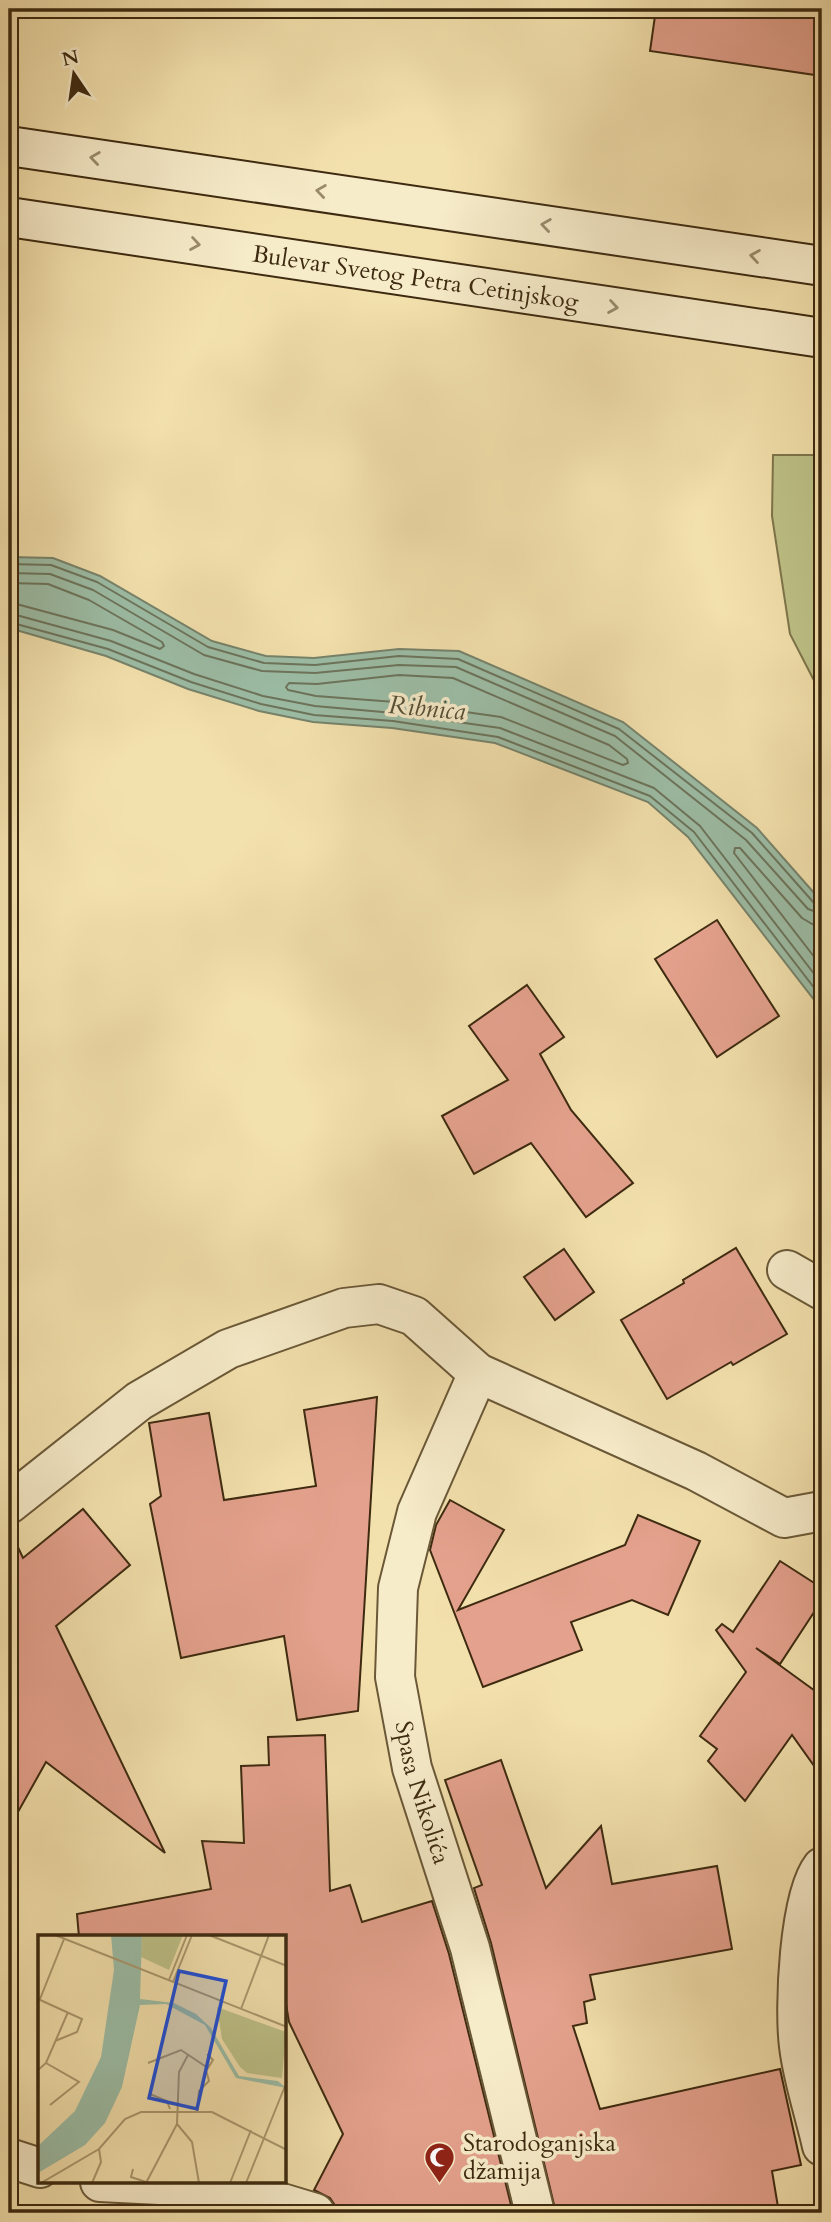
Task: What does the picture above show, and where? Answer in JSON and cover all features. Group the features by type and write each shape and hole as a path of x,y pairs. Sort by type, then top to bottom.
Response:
{"street":[{"path":"9,146 822,266"},
{"name":"Bulevar Svetog Petra Cetinjskog","path":"9,217 822,338"},
{"path":"787,1270 822,1290"},
{"path":"9,1504 139,1401 228,1349 344,1308 379,1304 414,1317 478,1373 696,1471 783,1518 822,1511"},
{"name":"Spasa Nikolića","path":"478,1373 417,1512 398,1588 395,1677 412,1768 470,1948 535,2213"},
{"path":"822,1867 804,1915 799,1977 799,2046 822,2146"},
{"path":"9,2158 38,2167"},
{"path":"140,2184 199,2187 262,2197 315,2213"}],"green space":[{"path":"773,455 822,455 822,696 790,634 772,516"}],"water":[{"name":"Ribnica","path":"9,557 53,558 100,576 212,641 266,656 314,658 399,649 459,651 623,722 757,828 822,902 822,1010 688,837 648,802 495,743 392,728 313,722 259,711 188,689 106,656 9,628"}],"building":[{"path":"656,9 822,9 822,76 650,51"},
{"path":"717,920 779,1016 717,1057 655,959"},
{"path":"527,985 564,1037 540,1054 571,1110 633,1183 586,1217 531,1143 474,1174 442,1116 508,1080 469,1026"},
{"path":"736,1248 787,1334 667,1399 621,1320"},
{"path":"564,1249 594,1292 555,1320 524,1277"},
{"path":"377,1397 358,1711 297,1720 284,1636 181,1658 150,1504 161,1496 149,1423 209,1413 224,1500 316,1486 304,1410"},
{"path":"450,1500 504,1530 458,1610 625,1545 638,1515 700,1541 668,1615 632,1600 571,1622 582,1650 483,1687 430,1550 436,1525"},
{"path":"83,1509 130,1565 56,1626 165,1853 46,1762 9,1828 9,1528 23,1558"},
{"path":"780,1561 822,1588 822,1600 780,1664 756,1648 822,1696 822,1777 792,1735 745,1801 708,1761 717,1749 700,1736 746,1672 716,1630 722,1624 733,1632"},
{"path":"325,1735 330,1891 350,1885 362,1922 432,1901 449,1954 513,2213 336,2213 336,2207 330,2198 314,2190 343,2134 289,2022 287,1935 79,1935 77,1914 211,1889 202,1841 244,1843 241,1766 269,1765 268,1737"},
{"path":"501,1760 546,1888 601,1826 612,1884 717,1866 732,1949 590,1975 595,1999 584,2002 587,2023 573,2026 600,2109 780,2069 801,2165 772,2171 779,2213 556,2213 491,1943 474,1888 482,1885 445,1780"}],"place":[{"name":"Starodoganjska džamija","path":"440,2184"}]}
